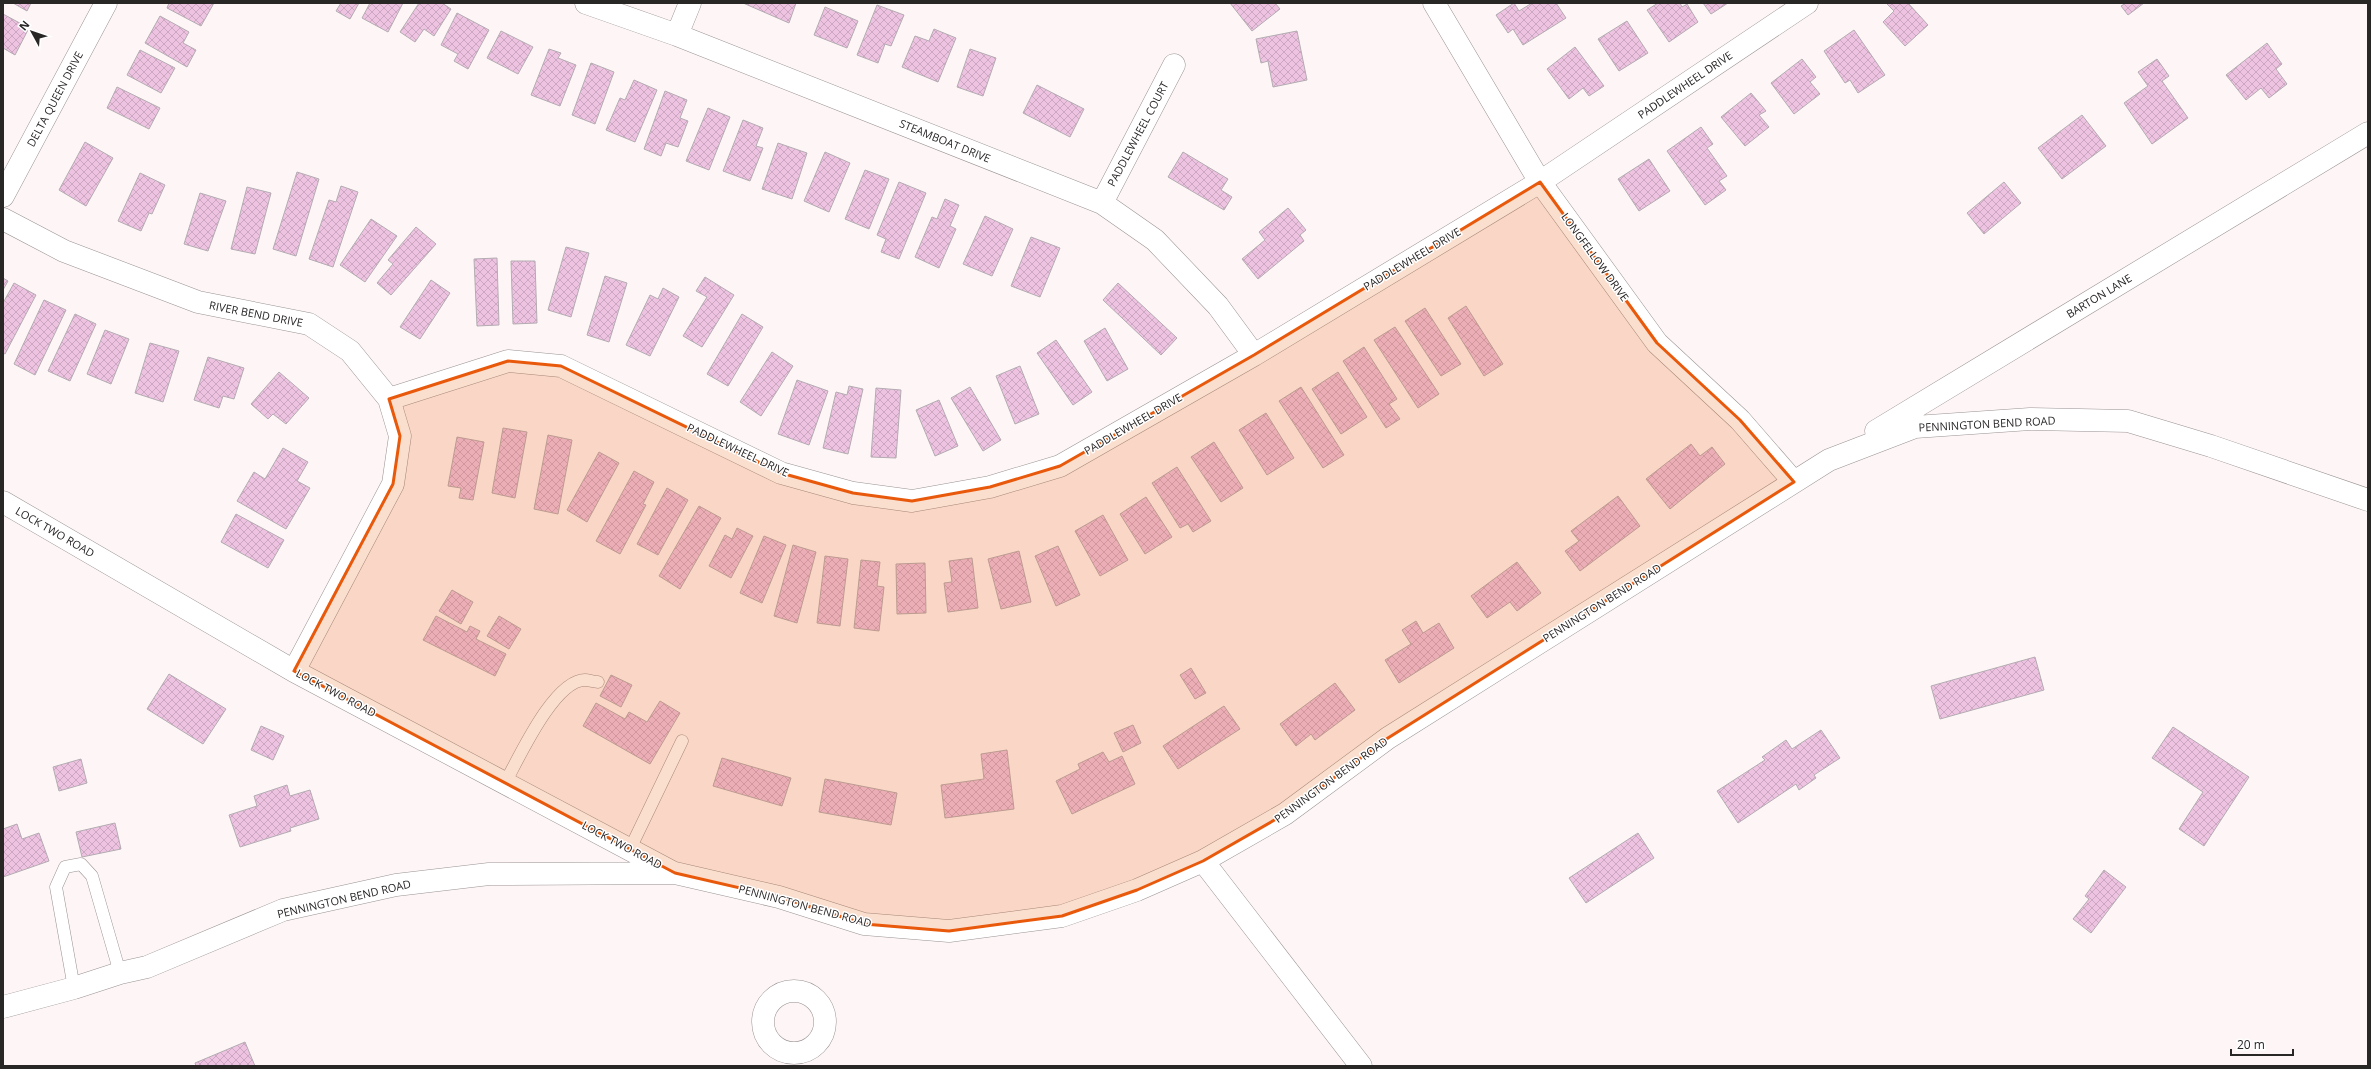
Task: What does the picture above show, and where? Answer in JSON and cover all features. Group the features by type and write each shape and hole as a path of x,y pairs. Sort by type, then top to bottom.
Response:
{"street":[{"name":"DELTA QUEEN DRIVE","path":"3,196 106,3"},
{"name":"STEAMBOAT DRIVE","path":"586,3 676,35 1102,203 1155,240 1218,306 1254,355"},
{"path":"676,35 690,3"},
{"name":"LONGFELLOW DRIVE","path":"1434,3 1540,182 1657,343 1740,420 1794,482"},
{"name":"PADDLEWHEEL DRIVE","path":"389,399 508,361 561,366 781,473 853,493 912,501 990,487 1060,466 1254,355 1540,182 1807,3"},
{"name":"PADDLEWHEEL COURT","path":"1102,203 1174,65"},
{"name":"BARTON LANE","path":"1829,460 2368,133"},
{"name":"RIVER BEND DRIVE","path":"3,219 64,251 198,302 309,324 350,351 389,399 400,436 393,484 294,671"},
{"name":"PENNINGTON BEND ROAD","path":"3,1007 74,988 120,973 146,967 283,910 396,885 489,874 674,873 779,897 864,924 950,931 1062,916 1137,890 1203,861 1285,814 1388,738 1829,460 1915,427 2030,419 2128,421 2211,446 2368,500"},
{"name":"LOCK TWO ROAD","path":"3,502 294,671 674,873"},
{"path":"1203,861 1361,1066"}],"lane":[{"path":"505,783 554,699 570,686 585,680 598,682"},
{"path":"630,849 682,741"},
{"path":"74,988 56,887 65,867 81,864 92,876 120,973"}],"highlighted area":[{"path":"1540,182 1657,343 1740,420 1794,482 1388,738 1285,814 1203,861 1137,890 1062,916 949,931 864,924 779,897 675,873 294,671 393,484 400,436 389,399 508,361 561,366 781,473 853,493 912,501 990,487 1060,466 1254,355"}],"building":[{"path":"13,3 31,3 27,11"},
{"path":"169,3 214,3 201,26 167,8"},
{"path":"341,3 359,3 350,19 336,11"},
{"path":"370,3 403,3 388,32 362,18"},
{"path":"419,3 442,3 451,9 434,36 424,29 415,42 400,32"},
{"path":"743,3 796,3 789,23"},
{"path":"1230,3 1275,3 1280,9 1252,31"},
{"path":"1514,3 1519,11 1532,3 1556,3 1566,18 1523,45 1513,29 1508,33 1496,15"},
{"path":"1658,3 1680,3 1682,7 1687,4 1698,22 1669,42 1647,10"},
{"path":"1703,3 1728,3 1711,14"},
{"path":"1886,3 1908,3 1928,25 1905,46 1883,22 1894,11"},
{"path":"2126,3 2144,3 2128,15 2121,6"},
{"path":"877,5 904,15 891,46 885,44 878,63 857,55"},
{"path":"825,7 858,21 847,48 814,35"},
{"path":"457,13 489,30 468,69 454,61 458,54 441,45"},
{"path":"3,14 29,28 15,55 3,48"},
{"path":"160,16 189,32 183,43 196,50 187,67 145,43"},
{"path":"1627,21 1648,53 1619,71 1598,39"},
{"path":"934,29 956,38 938,82 902,67 915,36 929,41"},
{"path":"1854,30 1885,75 1858,93 1850,80 1845,83 1824,51"},
{"path":"501,31 533,47 518,74 487,58"},
{"path":"1297,31 1307,80 1273,87 1268,61 1261,63 1256,39"},
{"path":"2267,43 2282,64 2276,69 2287,84 2269,98 2261,88 2246,100 2226,75"},
{"path":"1575,47 1604,86 1589,96 1583,88 1569,99 1547,69"},
{"path":"549,49 561,53 558,58 576,65 560,106 531,95"},
{"path":"970,49 996,58 983,96 957,87"},
{"path":"140,50 175,68 161,93 127,75"},
{"path":"1802,59 1816,77 1810,82 1820,94 1794,114 1771,83"},
{"path":"2157,59 2169,76 2162,81 2188,118 2152,144 2124,103 2148,86 2138,72"},
{"path":"591,63 614,72 595,124 572,115"},
{"path":"634,80 657,90 635,142 606,130 620,98 625,100"},
{"path":"1037,85 1084,109 1070,137 1023,113"},
{"path":"117,87 160,108 149,129 107,108"},
{"path":"665,91 687,100 680,118 688,121 678,147 666,143 661,156 644,149"},
{"path":"1751,93 1766,111 1759,115 1769,127 1745,146 1721,117"},
{"path":"708,108 730,117 709,170 686,161"},
{"path":"2082,115 2106,146 2062,179 2038,148"},
{"path":"743,120 763,128 756,146 763,148 750,181 723,171"},
{"path":"1701,127 1713,144 1707,148 1727,176 1719,181 1726,190 1705,205 1667,151"},
{"path":"85,142 113,158 86,206 59,190"},
{"path":"778,143 807,153 792,199 762,189"},
{"path":"825,152 850,163 829,212 804,201"},
{"path":"1183,152 1228,179 1221,190 1232,197 1224,210 1168,177"},
{"path":"1649,159 1670,191 1639,211 1618,179"},
{"path":"865,170 889,179 869,229 845,219"},
{"path":"297,172 319,179 296,256 273,249"},
{"path":"140,173 165,185 152,214 149,213 141,231 118,221"},
{"path":"899,182 926,193 899,259 881,252 886,239 877,235"},
{"path":"2004,182 2021,203 1984,234 1967,213"},
{"path":"341,186 358,192 333,267 309,259 329,200 336,202"},
{"path":"247,187 271,193 255,254 231,249"},
{"path":"200,193 226,201 208,251 184,244"},
{"path":"945,199 959,205 950,226 956,229 939,268 915,257 932,217 937,219"},
{"path":"1288,208 1306,230 1300,235 1304,241 1258,279 1242,259 1265,240 1259,232"},
{"path":"985,216 1013,229 992,276 963,264"},
{"path":"371,219 397,236 365,282 340,265"},
{"path":"416,227 436,244 391,295 377,283 393,264 388,260"},
{"path":"1031,237 1060,248 1040,297 1011,286"},
{"path":"566,247 589,253 571,317 548,310"},
{"path":"497,258 499,325 477,326 474,259"},
{"path":"511,261 535,261 537,323 513,324"},
{"path":"605,276 627,283 609,342 587,335"},
{"path":"705,277 734,295 702,347 683,336 707,297 696,291"},
{"path":"3,278 8,281 3,290"},
{"path":"431,280 450,293 420,339 400,327"},
{"path":"14,283 36,295 5,354 3,353 3,303"},
{"path":"1118,283 1177,338 1161,355 1103,300"},
{"path":"663,288 679,297 650,356 626,345 650,295 658,299"},
{"path":"44,300 66,310 35,375 14,364"},
{"path":"1466,306 1503,364 1484,376 1448,318"},
{"path":"1425,308 1461,364 1441,376 1405,321"},
{"path":"75,314 96,324 70,381 48,371"},
{"path":"742,314 763,327 728,386 707,374"},
{"path":"1395,327 1439,394 1418,408 1374,340"},
{"path":"1105,328 1128,369 1107,381 1084,341"},
{"path":"105,330 129,339 111,384 87,374"},
{"path":"1056,340 1092,392 1073,405 1037,353"},
{"path":"150,343 179,351 163,402 135,393"},
{"path":"1364,347 1397,399 1389,404 1400,419 1386,428 1343,361"},
{"path":"772,352 793,366 761,416 740,402"},
{"path":"208,357 244,368 234,399 223,396 219,408 194,400"},
{"path":"1020,366 1039,414 1015,424 996,376"},
{"path":"279,372 309,398 286,424 273,414 268,419 251,404"},
{"path":"1338,372 1367,417 1341,434 1312,389"},
{"path":"797,380 828,391 809,445 778,434"},
{"path":"849,386 863,389 848,454 823,448 836,392 847,395"},
{"path":"970,387 1001,440 983,451 951,398"},
{"path":"1301,387 1344,455 1323,468 1279,401"},
{"path":"876,388 901,390 896,458 871,457"},
{"path":"939,400 958,446 935,456 916,410"},
{"path":"1266,413 1294,458 1267,475 1239,430"},
{"path":"503,428 527,432 515,498 492,493"},
{"path":"548,435 572,440 558,514 534,509"},
{"path":"457,437 484,442 473,500 459,498 461,488 448,486"},
{"path":"1214,442 1243,488 1221,502 1191,457"},
{"path":"1691,444 1700,456 1712,447 1725,464 1670,509 1646,479"},
{"path":"283,448 308,462 297,481 310,488 286,529 237,501 254,472 265,479"},
{"path":"599,452 619,463 587,522 567,510"},
{"path":"1177,467 1211,521 1193,532 1188,524 1180,528 1152,483"},
{"path":"634,471 654,482 643,504 646,505 620,554 596,541"},
{"path":"667,488 688,500 658,555 637,544"},
{"path":"1618,496 1640,526 1580,571 1565,551 1579,541 1571,531"},
{"path":"1146,497 1172,537 1145,554 1120,514"},
{"path":"699,506 721,518 680,589 659,576"},
{"path":"236,514 284,540 268,568 221,542"},
{"path":"1103,515 1128,560 1100,576 1075,531"},
{"path":"737,528 753,536 731,578 709,566 725,535 732,539"},
{"path":"764,536 786,545 762,603 740,593"},
{"path":"793,545 816,552 797,623 774,616"},
{"path":"1058,546 1080,595 1056,606 1035,556"},
{"path":"1019,551 1031,602 1001,609 988,559"},
{"path":"825,556 848,559 840,626 817,623"},
{"path":"972,558 978,608 948,612 944,583 952,582 949,561"},
{"path":"861,560 880,562 877,586 884,587 879,631 854,628"},
{"path":"1517,562 1541,593 1517,611 1510,602 1487,618 1471,596"},
{"path":"925,563 926,613 897,614 896,564"},
{"path":"452,590 473,602 461,624 439,611"},
{"path":"436,616 467,632 470,626 480,631 476,639 506,654 495,676 423,640"},
{"path":"499,616 521,629 509,649 487,636"},
{"path":"1416,621 1423,633 1439,623 1454,648 1399,683 1385,660 1411,644 1402,630"},
{"path":"2035,657 2044,690 1940,719 1931,686"},
{"path":"1191,668 1206,693 1195,699 1180,675"},
{"path":"169,674 226,709 203,744 147,709"},
{"path":"611,675 632,685 621,707 600,696"},
{"path":"1335,683 1355,710 1315,740 1311,734 1296,746 1280,724"},
{"path":"660,701 680,713 650,764 583,726 596,703 625,719 629,712 647,722"},
{"path":"1224,706 1240,729 1178,769 1163,746"},
{"path":"1133,725 1141,743 1123,752 1114,733"},
{"path":"261,726 284,736 273,760 251,750"},
{"path":"2173,727 2249,777 2204,846 2179,829 2203,792 2152,758"},
{"path":"1821,730 1840,758 1814,775 1816,778 1799,790 1796,784 1738,823 1717,791 1765,760 1762,757 1786,740 1792,749"},
{"path":"1007,750 1014,809 945,818 941,785 984,779 981,754"},
{"path":"1103,752 1109,762 1122,756 1135,784 1072,814 1056,781 1080,769 1078,764"},
{"path":"722,758 791,778 782,806 713,786"},
{"path":"81,759 87,783 59,791 53,767"},
{"path":"825,779 897,793 891,825 819,812"},
{"path":"287,785 290,796 310,790 319,819 290,828 291,831 240,847 229,815 257,806 254,796"},
{"path":"115,823 121,849 82,857 76,832"},
{"path":"17,824 22,839 39,833 49,861 3,877 3,829"},
{"path":"1638,833 1654,858 1586,903 1569,878"},
{"path":"2104,870 2126,887 2091,933 2073,919 2089,899 2085,896"},
{"path":"245,1042 255,1066 196,1066 195,1063"}]}
